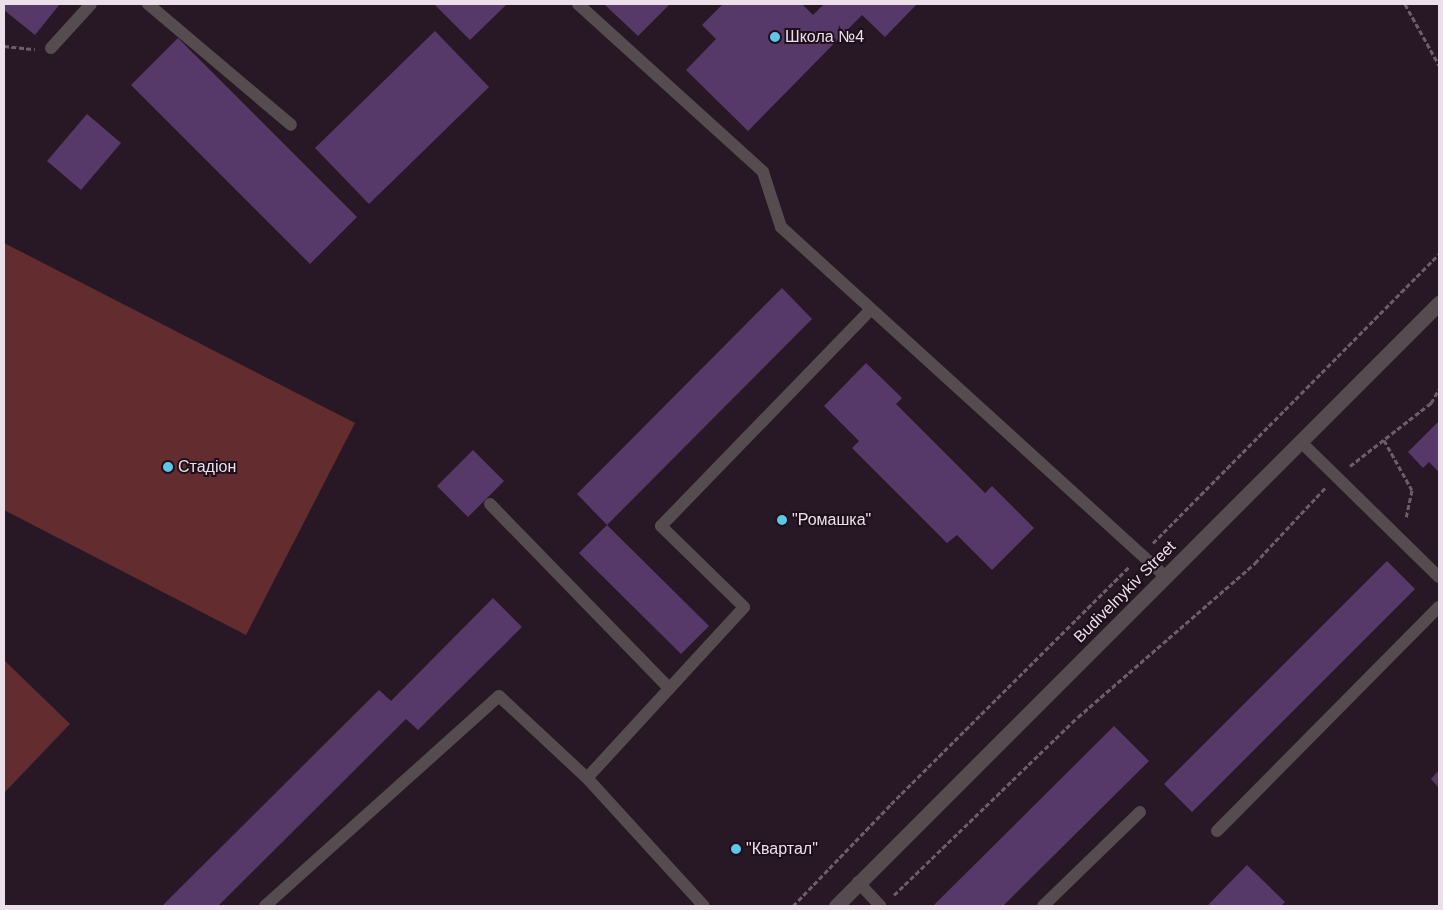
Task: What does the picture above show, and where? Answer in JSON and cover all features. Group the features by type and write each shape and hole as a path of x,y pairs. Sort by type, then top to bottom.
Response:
{"street":[{"name":"Budivelnykiv Street","path":"836,906 1439,303"}],"lane":[{"path":"50,48 90,4"},
{"path":"148,4 291,125"},
{"path":"578,4 763,172 781,227 870,310 1165,576"},
{"path":"587,778 744,607 660,526 870,310"},
{"path":"1301,442 1334,478 1439,577"},
{"path":"490,504 669,688"},
{"path":"1217,830 1439,607"},
{"path":"265,906 499,696 587,778 704,906"},
{"path":"1043,906 1140,812"},
{"path":"858,882 884,903"}],"path":[{"path":"1405,4 1439,65"},
{"path":"4,46 50,48"},
{"path":"793,906 891,804 1439,254"},
{"path":"884,903 1078,716 1255,562 1334,478 1432,404 1439,389"},
{"path":"1384,440 1412,490 1402,541"}],"shaded area":[{"name":"Стадіон","path":"4,243 355,423 246,635 4,510"},
{"path":"4,660 70,724 4,793"}],"building":[{"path":"4,4 60,4 35,35 4,10"},
{"path":"434,4 507,4 470,40"},
{"path":"604,4 670,4 638,36"},
{"path":"723,4 802,4 813,15 824,4 917,4 885,37 862,15 748,131 686,70 716,39 702,25"},
{"path":"435,31 489,87 369,204 315,148"},
{"path":"178,38 357,217 310,264 131,85"},
{"path":"87,114 121,143 81,190 47,161"},
{"path":"782,288 812,319 607,525 577,494"},
{"path":"866,363 902,398 896,404 985,493 992,486 1034,528 992,570 957,535 947,543 852,448 859,441 824,406"},
{"path":"1439,421 1439,472 1429,462 1423,468 1408,452"},
{"path":"473,450 504,481 468,517 437,486"},
{"path":"607,525 709,626 681,654 579,553"},
{"path":"1387,561 1415,589 1192,812 1164,784"},
{"path":"493,598 522,627 418,730 406,719 218,906 162,906 379,690 391,701"},
{"path":"1114,726 1149,761 1003,906 933,906"},
{"path":"1439,770 1439,788 1431,779"},
{"path":"1247,865 1285,902 1281,906 1207,906"}],"place":[{"name":"Школа №4","path":"775,37"},
{"name":"Стадіон","path":"168,467"},
{"name":"\"Ромашка\"","path":"782,520"},
{"name":"\"Квартал\"","path":"736,849"}]}
